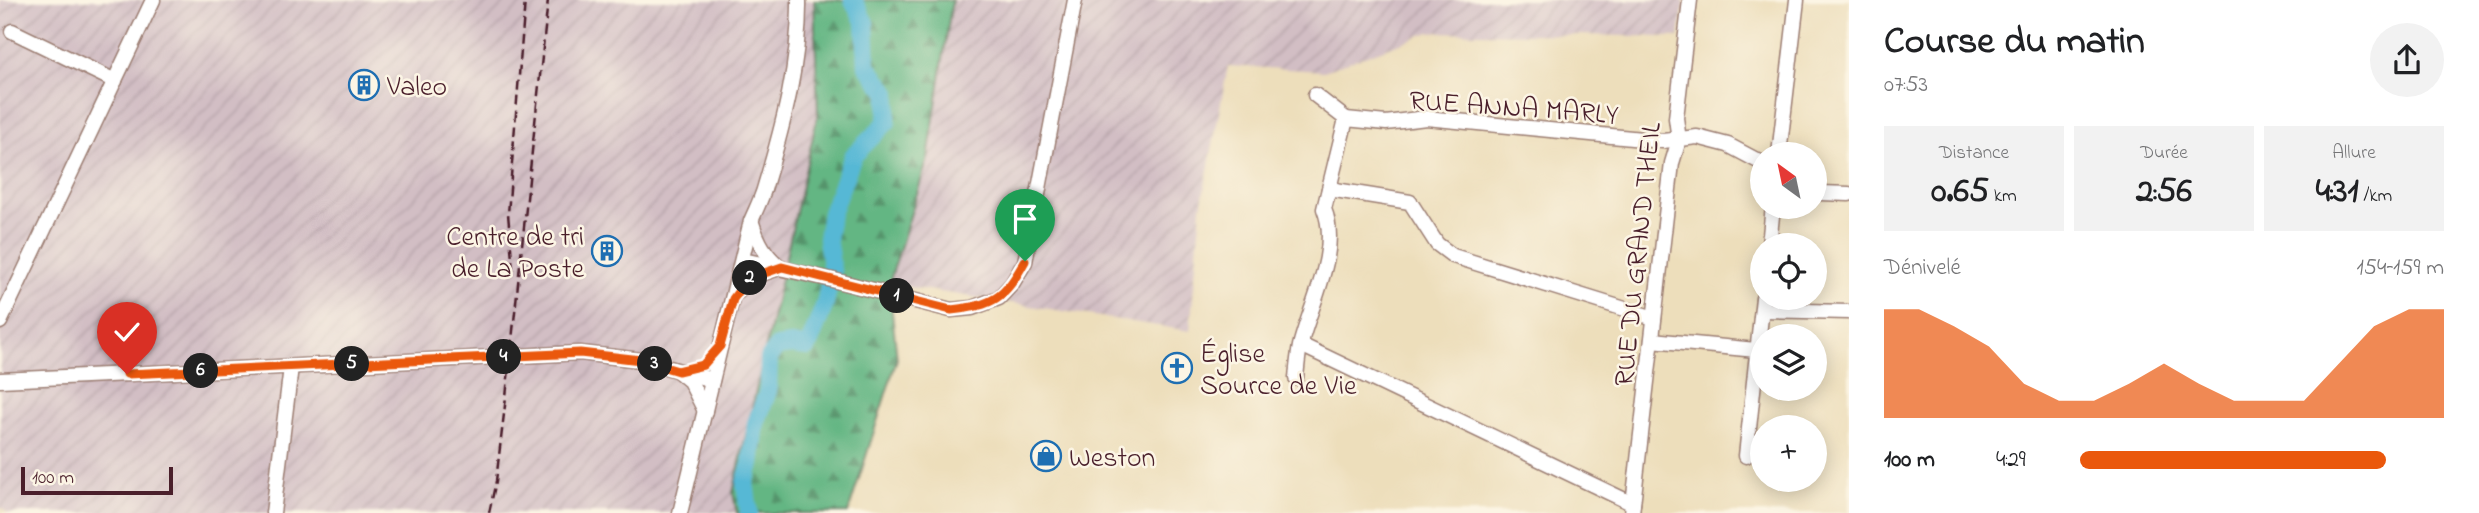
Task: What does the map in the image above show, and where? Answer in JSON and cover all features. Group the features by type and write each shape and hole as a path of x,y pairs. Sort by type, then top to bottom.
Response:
{"street":[{"path":"0,322 153,0"},
{"path":"757,204 758,183 789,43 791,0"},
{"path":"680,513 751,221 765,186 792,77 799,46 799,0"},
{"path":"743,260 782,267 951,310 972,308 994,301 1012,284 1025,261 1074,0"},
{"name":"RUE DU GRAND THEIL","path":"1632,508 1672,163 1679,140 1676,118 1690,0"},
{"path":"1780,142 1797,0"},
{"path":"12,31 115,81"},
{"path":"1296,378 1301,345 1330,240 1329,221 1324,209 1346,119 1315,95"},
{"name":"RUE ANNA MARLY","path":"1346,119 1387,123 1426,118 1663,141 1697,137 1728,145 1750,157"},
{"path":"1329,189 1410,202 1437,244 1453,256 1654,318"},
{"path":"1827,194 1849,194"},
{"path":"751,221 761,247 770,259 782,267"},
{"path":"733,299 750,278 782,267"},
{"path":"1827,310 1849,312"},
{"path":"1652,340 1750,349"},
{"path":"1301,345 1632,508"},
{"path":"678,371 703,365 720,346"},
{"path":"0,380 580,353 641,360 712,380"},
{"path":"273,513 291,367"},
{"path":"678,371 690,381 705,411"},
{"path":"1746,456 1751,401"}],"shaded area":[{"path":"0,0 814,0 818,114 733,493 737,513 8,513 0,507"},
{"path":"952,0 1684,0 1679,37 1430,32 1324,71 1228,66 1201,207 1190,331 889,284 928,158"}],"green space":[{"path":"814,0 952,0 928,158 889,284 897,359 848,513 737,513 733,493 818,114"}],"waterway":[{"path":"749,513 745,483 751,464 756,423 768,391 769,358 777,347 808,347 825,304 832,270 827,239 831,213 853,156 887,122 888,93 867,66 865,23 853,0"}],"railway":[{"path":"513,270 508,214 525,0"},
{"path":"489,513 496,481 506,397 548,0"}],"place":[{"name":"Valeo","path":"364,85"},
{"name":"Centre de tri de La Poste","path":"607,251"},
{"name":"Église Source de Vie","path":"1177,368"},
{"name":"Weston","path":"1046,456"}],"route":[{"path":"127,374 580,353 641,360 678,371 703,365 720,346 733,299 750,278 782,267 951,310 972,308 999,298 1012,284 1025,261"}]}
